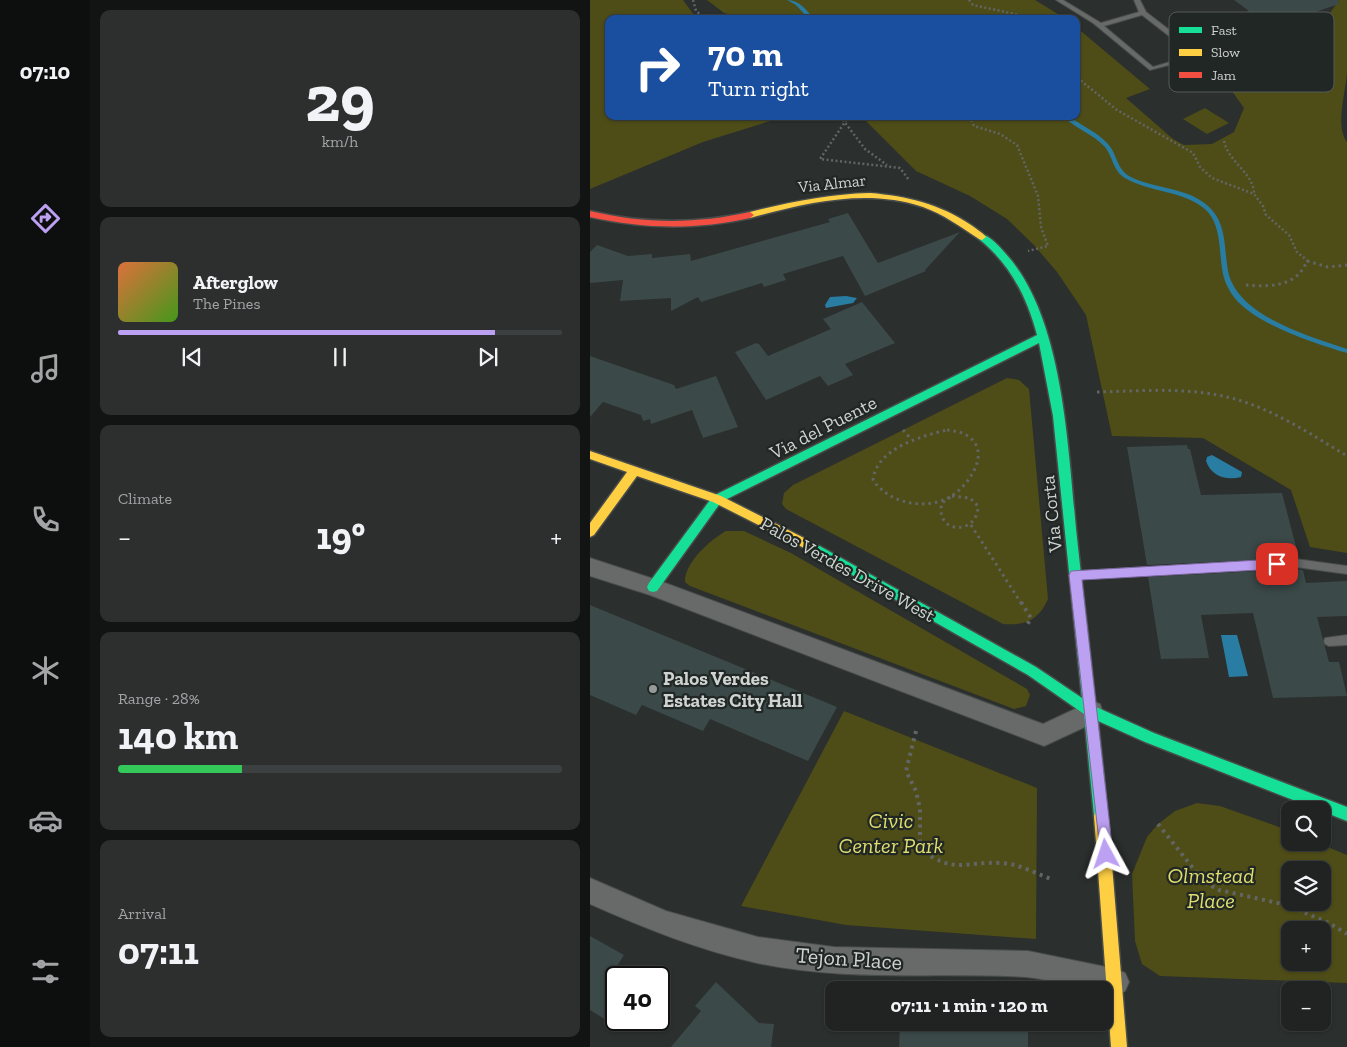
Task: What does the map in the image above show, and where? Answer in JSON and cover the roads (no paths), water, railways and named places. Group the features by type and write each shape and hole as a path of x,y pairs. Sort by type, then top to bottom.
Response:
{"street":[{"name":"Via Almar","path":"590,214 641,226 681,226 723,221 823,197 860,194 901,197 938,209 966,224 995,247 1022,282 1042,337"},
{"name":"Via del Puente","path":"653,588 717,499 1042,337"},
{"name":"Via Corta","path":"1042,337 1056,393 1075,575 1092,712 1116,982 1119,1047"},
{"name":"Palos Verdes Drive West","path":"590,455 717,499 788,534 1032,671 1092,712 1150,738 1347,814"},
{"path":"590,532 634,471"},
{"path":"590,567 653,588 1044,735 1092,712"},
{"name":"Tejon Place","path":"590,891 665,924 758,950 834,960 1028,964 1116,982"}],"lane":[{"path":"1059,0 1099,26 1152,69 1169,64"},
{"path":"1137,0 1143,13 1169,32"},
{"path":"1099,26 1143,13"},
{"path":"1075,575 1296,563 1347,570"},
{"path":"1329,641 1347,640"}],"water":[{"path":"846,296 857,298 853,303 826,308 825,305 830,297"},
{"path":"1212,455 1242,472 1241,477 1225,478 1215,474 1206,461 1207,457"},
{"path":"1221,635 1237,635 1248,676 1229,677"}],"waterway":[{"path":"789,0 798,4 808,15"},
{"path":"1070,120 1095,136 1110,150 1120,171 1125,176 1146,185 1190,198 1209,210 1215,217 1221,234 1227,279 1234,293 1245,305 1278,325 1347,351"}],"place":[{"name":"Palos Verdes Estates City Hall","path":"653,689"}],"park label":[{"name":"Civic Center Park","path":"891,832"},
{"name":"Olmstead Place","path":"1211,888"}]}
